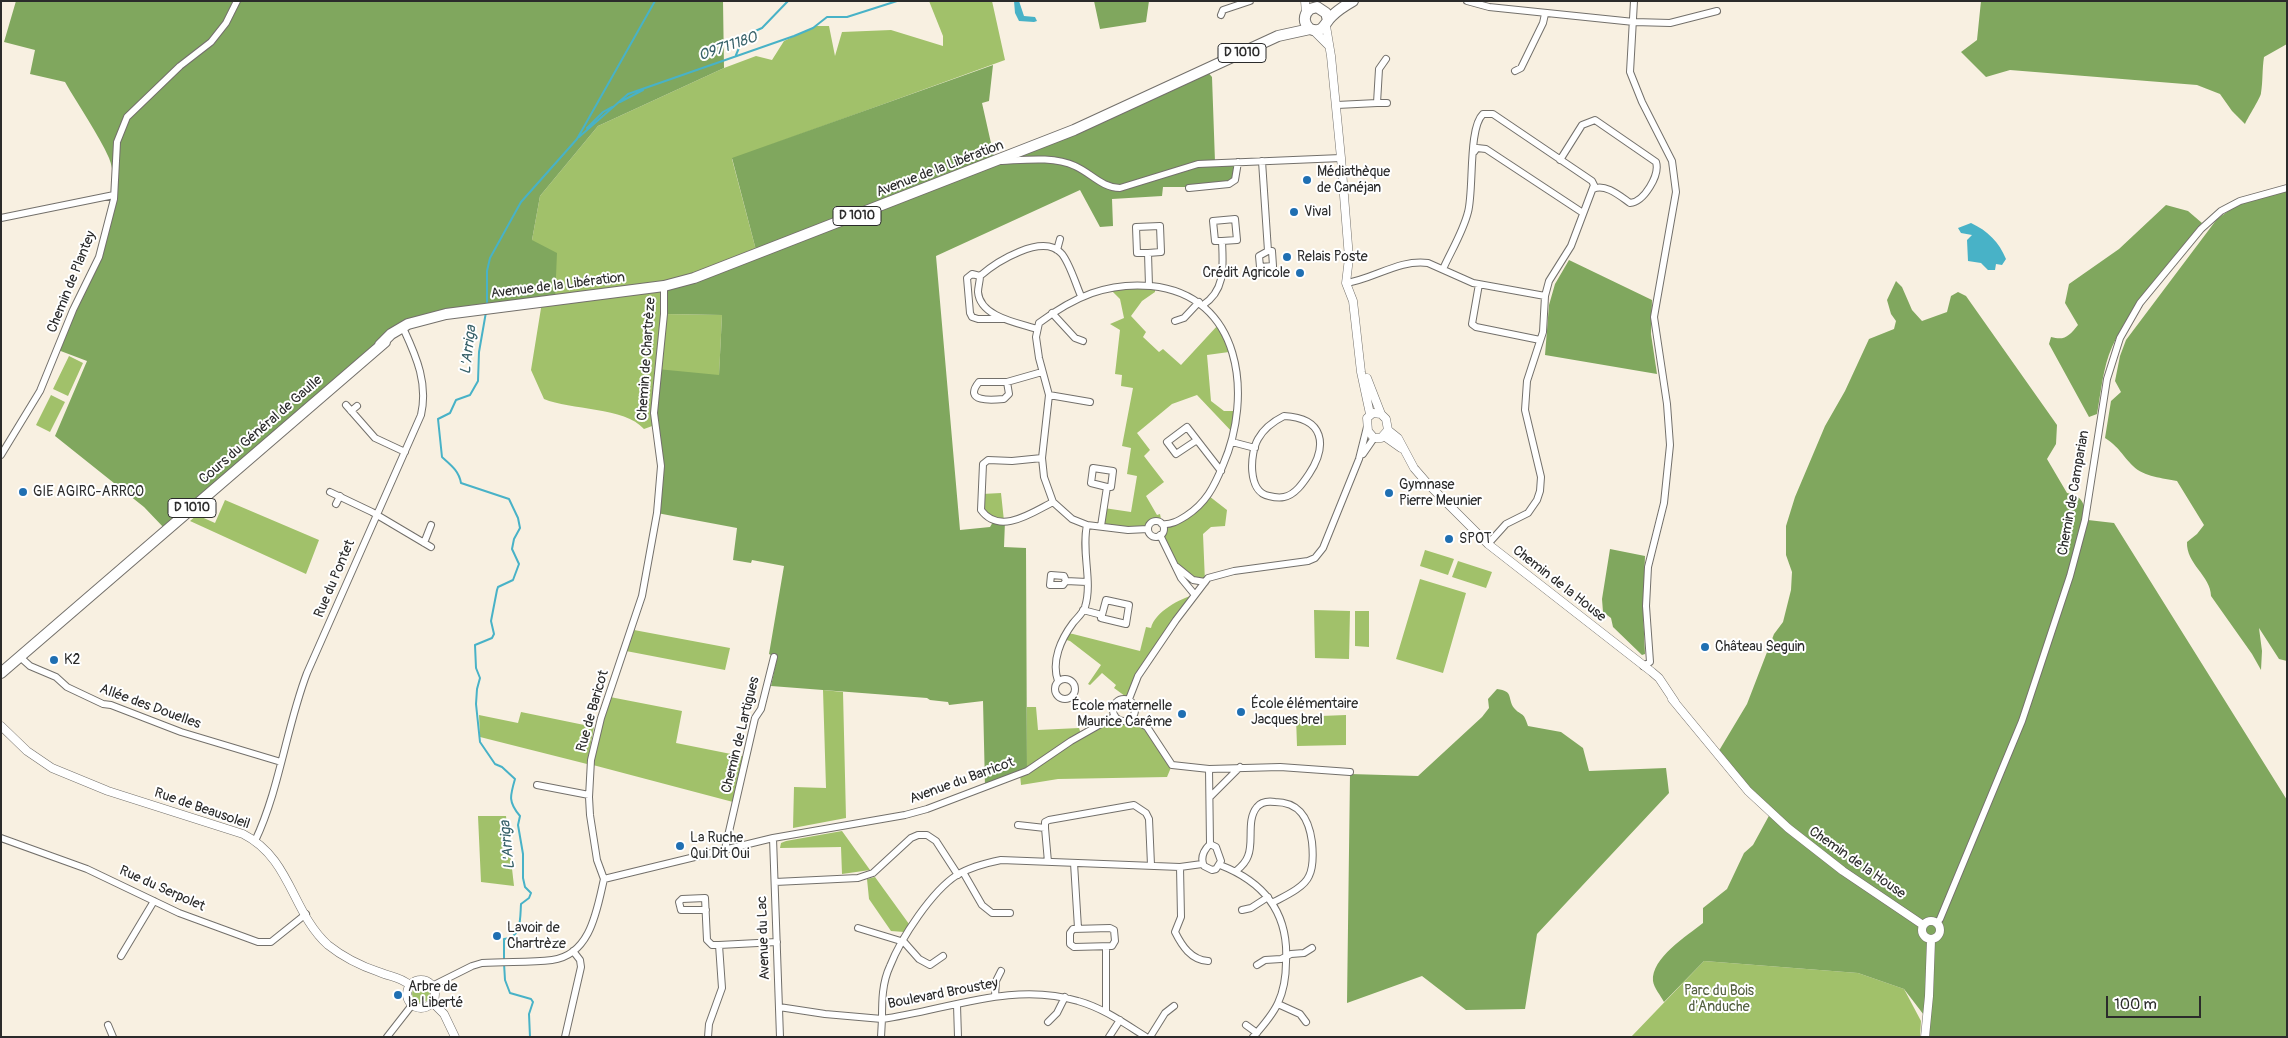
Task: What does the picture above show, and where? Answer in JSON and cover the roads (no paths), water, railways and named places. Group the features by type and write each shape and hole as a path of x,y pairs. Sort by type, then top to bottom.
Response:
{"main road":[{"path":"1318,6 1308,23 1319,30 1349,4"},
{"path":"1318,6 1349,4"},
{"path":"1318,6 1327,23"},
{"name":"Avenue de la Libération","path":"481,310 664,286 716,271 1074,130 1308,23"},
{"name":"Cours du Général de Gaulle","path":"1,673 397,330 408,324 428,318 481,310"},
{"name":"Cours du Général de Gaulle","path":"380,345 428,318"}],"street":[{"name":"Chemin de Plantey","path":"1,455 40,391 73,310 99,257 106,236 114,195 117,142 127,117 180,66 211,42 226,23 237,1"},
{"path":"1221,15 1223,10 1250,1"},
{"path":"1305,1 1308,23 1330,48"},
{"path":"1467,1 1489,7 1634,22 1670,23 1717,12"},
{"path":"1634,1 1630,72 1642,102 1672,161 1676,192 1654,317 1667,404 1670,457 1664,503 1648,567 1646,606 1650,662 1643,666"},
{"path":"1516,71 1521,68 1543,23 1545,14"},
{"path":"1327,23 1337,105 1349,258 1346,283 1353,301 1361,372 1370,414 1366,420 1367,427 1369,434 1374,438"},
{"path":"1377,103 1378,69 1386,59"},
{"path":"1337,105 1387,103"},
{"path":"1443,270 1468,212 1478,120 1483,114 1493,114 1592,181 1593,189 1571,246 1553,272 1545,296 1543,332 1527,381 1525,410 1541,477 1540,490 1537,500 1528,512 1498,530 1488,544"},
{"path":"1560,160 1582,125 1595,120 1656,162 1657,174 1640,200 1630,202 1603,187 1593,189"},
{"path":"1474,152 1477,148 1486,149 1583,213"},
{"path":"996,161 1030,160 1075,165 1114,188 1125,188 1198,164 1341,158"},
{"path":"1262,161 1268,251"},
{"path":"1189,188 1228,184 1235,180 1238,162"},
{"name":"Chemin de Camparian","path":"1937,923 2022,721 2070,576 2085,520 2107,379 2120,338 2140,303 2201,229 2221,211 2240,201 2287,188"},
{"path":"1,218 114,195"},
{"path":"1235,219 1237,240 1222,241 1215,241 1213,221 1235,219"},
{"path":"1160,226 1161,252 1148,253 1137,253 1136,227 1160,226"},
{"path":"1057,250 1060,239"},
{"path":"1175,321 1184,318 1201,303 1213,297 1220,286 1223,270 1222,241"},
{"path":"1037,329 993,314 983,305 978,292 980,276 999,261 1023,250 1044,247 1057,250 1065,258 1081,296"},
{"path":"1148,253 1150,286"},
{"path":"1346,283 1413,263 1428,263 1463,280 1545,296"},
{"path":"980,276 972,274 967,278 967,296 972,317 978,319 1007,319"},
{"path":"1479,284 1472,324 1476,327 1540,340"},
{"name":"Chemin de Chartrèze","path":"651,552 662,474 654,413 664,314 664,286"},
{"path":"1150,286 1181,292 1201,303 1224,334 1234,361 1239,394 1232,442 1209,496 1199,507 1169,525 1157,521 1152,522 1148,529 1128,530 1087,525 1072,519 1053,502 1044,477 1042,458 1049,395 1042,372 1037,329 1039,323 1052,313 1081,296 1118,288 1150,286"},
{"path":"1052,313 1075,338 1083,341"},
{"name":"Rue du Pontet","path":"255,841 281,762 304,680 418,424 423,397 418,363 404,330"},
{"path":"1357,335 1367,378 1381,414 1386,419 1386,433 1374,438 1359,459"},
{"path":"1007,382 1009,394 1004,399 982,400 975,393 976,386 980,382 1007,382 1042,372"},
{"path":"1049,395 1090,402"},
{"path":"346,406 375,438 405,452"},
{"path":"351,411 357,406"},
{"path":"1370,414 1381,414"},
{"path":"1284,416 1304,420 1319,432 1321,440 1318,458 1311,471 1298,489 1283,497 1265,495 1255,486 1253,476 1255,448 1263,432 1284,416"},
{"path":"1197,440 1176,454 1167,442 1187,427 1221,470"},
{"path":"1129,699 1138,676 1176,620 1208,578 1234,571 1308,561 1315,558 1323,548 1359,459 1367,427"},
{"name":"Chemin de la House","path":"1386,433 1404,452 1427,483 1488,544 1643,666 1752,794 1788,828 1843,870 1923,925"},
{"path":"1232,442 1255,448"},
{"path":"1042,458 1012,461 988,460 983,464 981,510 985,515 993,519 1014,520 1026,517 1053,502"},
{"path":"1101,526 1107,487"},
{"path":"330,492 431,547"},
{"path":"336,504 340,496"},
{"path":"1160,536 1164,529 1162,524"},
{"path":"424,543 431,525"},
{"path":"1058,681 1055,667 1060,648 1071,626 1083,610 1087,582 1085,546 1087,525"},
{"path":"1148,529 1151,535 1160,536"},
{"path":"1160,536 1181,578 1196,595"},
{"name":"Rue de Baricot","path":"604,878 597,860 589,795 594,742 633,627 651,552"},
{"path":"1177,567 1193,580 1205,582"},
{"path":"1066,581 1087,582"},
{"path":"1106,600 1130,605 1126,624 1101,618 1102,614 1106,600"},
{"path":"1083,610 1102,614"},
{"name":"Chemin de Lartigues","path":"725,849 755,718 761,710 774,656"},
{"name":"Allée des Douelles","path":"20,657 30,666 56,677 66,687 103,704 111,705 207,740 281,762"},
{"path":"1132,718 1136,707 1129,699 1122,698 1116,702 1113,708 1115,716 1123,721 1132,718 1147,726 1172,765 1210,769 1280,766 1350,772"},
{"name":"Avenue du Barricot","path":"604,878 773,838 927,809 1027,771 1071,741 1115,716"},
{"name":"Rue de Beausoleil","path":"1,726 27,751 59,771 108,791 243,834 255,841 266,850 279,866 322,939 339,953 380,973 399,977 410,985"},
{"path":"1210,797 1240,767"},
{"path":"1202,864 1203,854 1210,844 1210,769"},
{"path":"537,785 589,795"},
{"path":"1236,871 1249,855 1252,818 1257,807 1263,803 1276,802 1290,805 1300,810 1308,821 1312,841 1312,865 1309,877 1303,884 1270,900 1242,910"},
{"path":"1048,862 1045,828 1046,822 1049,820 1134,805 1146,813 1148,819 1151,865"},
{"path":"1018,825 1045,828"},
{"path":"774,882 858,878 873,874 911,838 918,834 927,835 936,841 982,905 992,913 1010,913"},
{"name":"Rue du Serpolet","path":"1,838 87,869 179,913 265,943 276,940 306,914"},
{"name":"Avenue du Lac","path":"773,838 780,1037"},
{"path":"1210,844 1216,846 1220,865"},
{"name":"Boulevard Broustey","path":"1146,1037 1106,1012 1065,997 1032,993 995,996 882,1019 882,994 889,967 931,899 961,874 1001,860 1180,867 1202,864 1212,870 1220,865 1236,871 1253,883 1270,900 1285,931 1285,978 1278,1004 1255,1035"},
{"path":"1074,863 1078,928"},
{"path":"1180,867 1181,918 1175,932 1183,949 1202,961 1208,961"},
{"path":"432,986 472,966 501,961 552,960 572,951 586,937 592,925 600,901 604,878"},
{"path":"125,955 154,901"},
{"path":"706,910 707,940 712,945 777,942"},
{"path":"1929,921 1937,923 1940,933 1937,938 1931,940 1923,936 1923,925 1929,921"},
{"path":"858,928 904,942 919,960 930,965 943,956"},
{"path":"1078,928 1110,928 1114,930 1115,941 1112,946 1106,947 1074,947 1070,944 1070,933 1073,929 1078,928"},
{"path":"1924,1037 1929,996 1931,940"},
{"path":"708,1037 708,1024 722,988 719,945"},
{"path":"1106,947 1106,1012"},
{"path":"1257,965 1265,960 1304,953 1312,948"},
{"path":"565,1037 581,967 580,960 572,951"},
{"path":"995,996 996,981 1001,971"},
{"path":"422,980 432,986 435,993 432,1002 424,1008 412,1005 407,998 410,985 422,980"},
{"path":"1048,1022 1056,1013 1065,997"},
{"path":"432,1002 444,1014 455,1037"},
{"path":"957,1004 958,1037"},
{"path":"1278,1004 1300,1014 1306,1022"},
{"path":"387,1037 412,1005"},
{"path":"1150,1037 1165,1014 1174,1006"},
{"path":"779,1007 825,1014 882,1019 881,1037"},
{"path":"1109,1037 1120,1020"},
{"path":"104,1036 112,1035 108,1025"},
{"path":"1246,1025 1255,1035"}],"water":[{"path":"1014,1 1019,1 1024,16 1035,17 1037,21 1019,21 1015,13"},
{"path":"1971,223 1983,230 2000,247 2006,259 2002,265 1996,264 1995,270 1988,270 1981,263 1968,261 1967,240 1972,235 1961,233 1958,228"}],"waterway":[{"name":"L'Arriga","path":"487,305 487,271 490,258 521,202 577,139 655,1"},
{"path":"736,55 744,36 762,28 788,1"},
{"name":"O9711180","path":"579,137 628,94 794,36 813,28 827,17 847,17 897,1"},
{"name":"O9711180","path":"620,102 643,90"},
{"name":"O9711180","path":"587,128 603,112 612,107"},
{"name":"L'Arriga","path":"486,312 479,352 478,381 470,395 456,400 450,413 438,419 442,457 456,472 461,483 509,499 518,518 520,528 514,539 512,549 519,564 513,580 498,587 491,621 494,634 492,638 475,645 476,668 480,678 476,704 480,742 495,764 502,767 515,779 511,799 513,807 520,816 518,825 523,854 523,878 525,887 531,893 529,898 521,904 520,921 517,931 510,938 504,939 504,958"},
{"name":"L'Arriga","path":"504,963 505,980 510,993 531,999 533,1002 529,1014 530,1037"}],"place":[{"name":"Médiathèque de Canéjan","path":"1307,180"},
{"name":"Vival","path":"1294,212"},
{"name":"Relais Poste","path":"1287,257"},
{"name":"Crédit Agricole","path":"1300,273"},
{"name":"GIE AGIRC-ARRCO","path":"23,492"},
{"name":"Gymnase Pierre Meunier","path":"1389,493"},
{"name":"SPOT","path":"1449,539"},
{"name":"Château Seguin","path":"1705,647"},
{"name":"K2","path":"54,660"},
{"name":"École élémentaire Jacques brel","path":"1241,712"},
{"name":"École maternelle Maurice Carême","path":"1182,714"},
{"name":"La Ruche Qui Dit Oui","path":"680,846"},
{"name":"Lavoir de Chartrèze","path":"497,936"},
{"name":"Arbre de la Liberté","path":"398,995"}],"park label":[{"name":"Parc du Bois d'Anduche","path":"1719,1000"}]}
